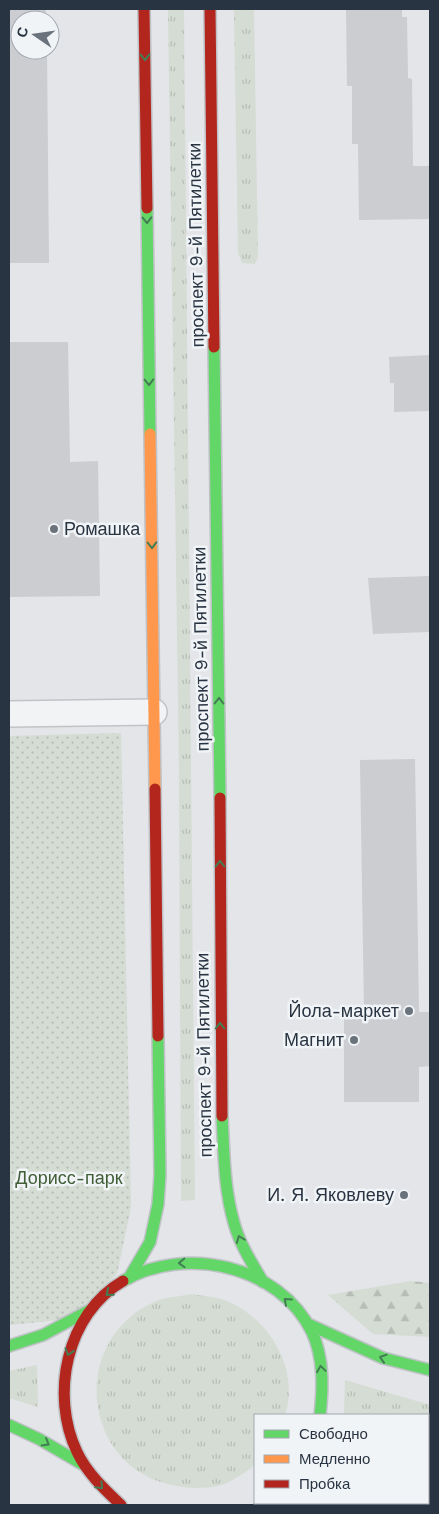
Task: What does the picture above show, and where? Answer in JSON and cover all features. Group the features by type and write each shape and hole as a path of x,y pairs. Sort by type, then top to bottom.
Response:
{"main road":[{"path":"129,1278 142,1262 150,1246 155,1228 160,1185 144,9"},
{"name":"проспект 9-й Пятилетки","path":"210,9 219,697 220,1108 227,1192 232,1216 245,1252 263,1282"},
{"path":"9,1346 44,1335 91,1309 110,1291 129,1278 156,1266 181,1262 212,1264 235,1270 263,1282 288,1301 308,1324 340,1342 383,1358 430,1370"},
{"path":"91,1309 75,1335 65,1368 64,1402 70,1435 82,1464 98,1486 121,1505"},
{"path":"308,1324 317,1348 322,1370 323,1395 320,1414"},
{"path":"9,1425 39,1439 82,1464"}],"street":[{"path":"9,714 154,712"}],"green space":[{"path":"168,9 184,9 195,1200 181,1201 179,771"},
{"path":"234,9 254,9 258,257 255,264 242,263 238,253"},
{"name":"Дорисс-парк","path":"121,733 131,1207 117,1274 70,1319 9,1325 9,736"},
{"path":"411,1281 430,1283 430,1337 373,1334 328,1295"},
{"path":"193,1294 227,1301 242,1309 268,1333 278,1348 285,1364 289,1398 285,1414 254,1414 254,1466 229,1482 217,1486 190,1488 177,1486 145,1475 120,1456 104,1430 97,1401 99,1371 109,1342 129,1318 159,1300"},
{"path":"37,1365 38,1407 9,1398 9,1371"},
{"path":"345,1380 430,1405 429,1420 429,1414 344,1414"}],"building":[{"path":"9,9 46,9 10,10 10,60 47,60 49,263 9,263"},
{"path":"346,9 402,9 402,17 407,17 408,78 412,79 413,166 430,166 430,219 359,220 358,144 352,144 352,86 347,86"},
{"name":"Ромашка","path":"9,342 68,342 70,462 98,461 100,596 9,597"},
{"path":"430,355 430,411 394,412 394,383 390,383 389,357"},
{"path":"430,576 430,632 373,634 368,578"},
{"path":"415,759 419,1012 430,1012 430,1066 419,1067 419,1102 344,1102 344,1013 364,1013 360,760"}],"traffic: fast":[{"path":"147,208 150,434"},
{"path":"214,347 220,798"},
{"path":"129,1278 150,1242 158,1204 160,1175 158,1036"},
{"path":"222,1116 228,1197 234,1223 247,1254 263,1282"},
{"path":"123,1281 148,1270 174,1264 201,1264 228,1268 254,1277 277,1291 297,1309 312,1332 316,1342 322,1373 320,1414"},
{"path":"9,1346 43,1335 90,1310"},
{"path":"308,1324 383,1358 430,1370"},
{"path":"9,1425 39,1439 82,1464"}],"traffic: slow":[{"path":"150,434 155,789"}],"traffic: jam":[{"path":"144,9 147,208"},
{"path":"210,9 214,347"},
{"path":"155,789 158,1036"},
{"path":"220,798 222,1116"},
{"path":"121,1505 91,1474 77,1452 69,1430 65,1406 65,1382 68,1358 76,1335 88,1314 104,1295 123,1281"}],"place":[{"name":"Ромашка","path":"54,529"},
{"name":"Йола-маркет","path":"409,1011"},
{"name":"Магнит","path":"354,1040"},
{"name":"И. Я. Яковлеву","path":"404,1195"}]}
